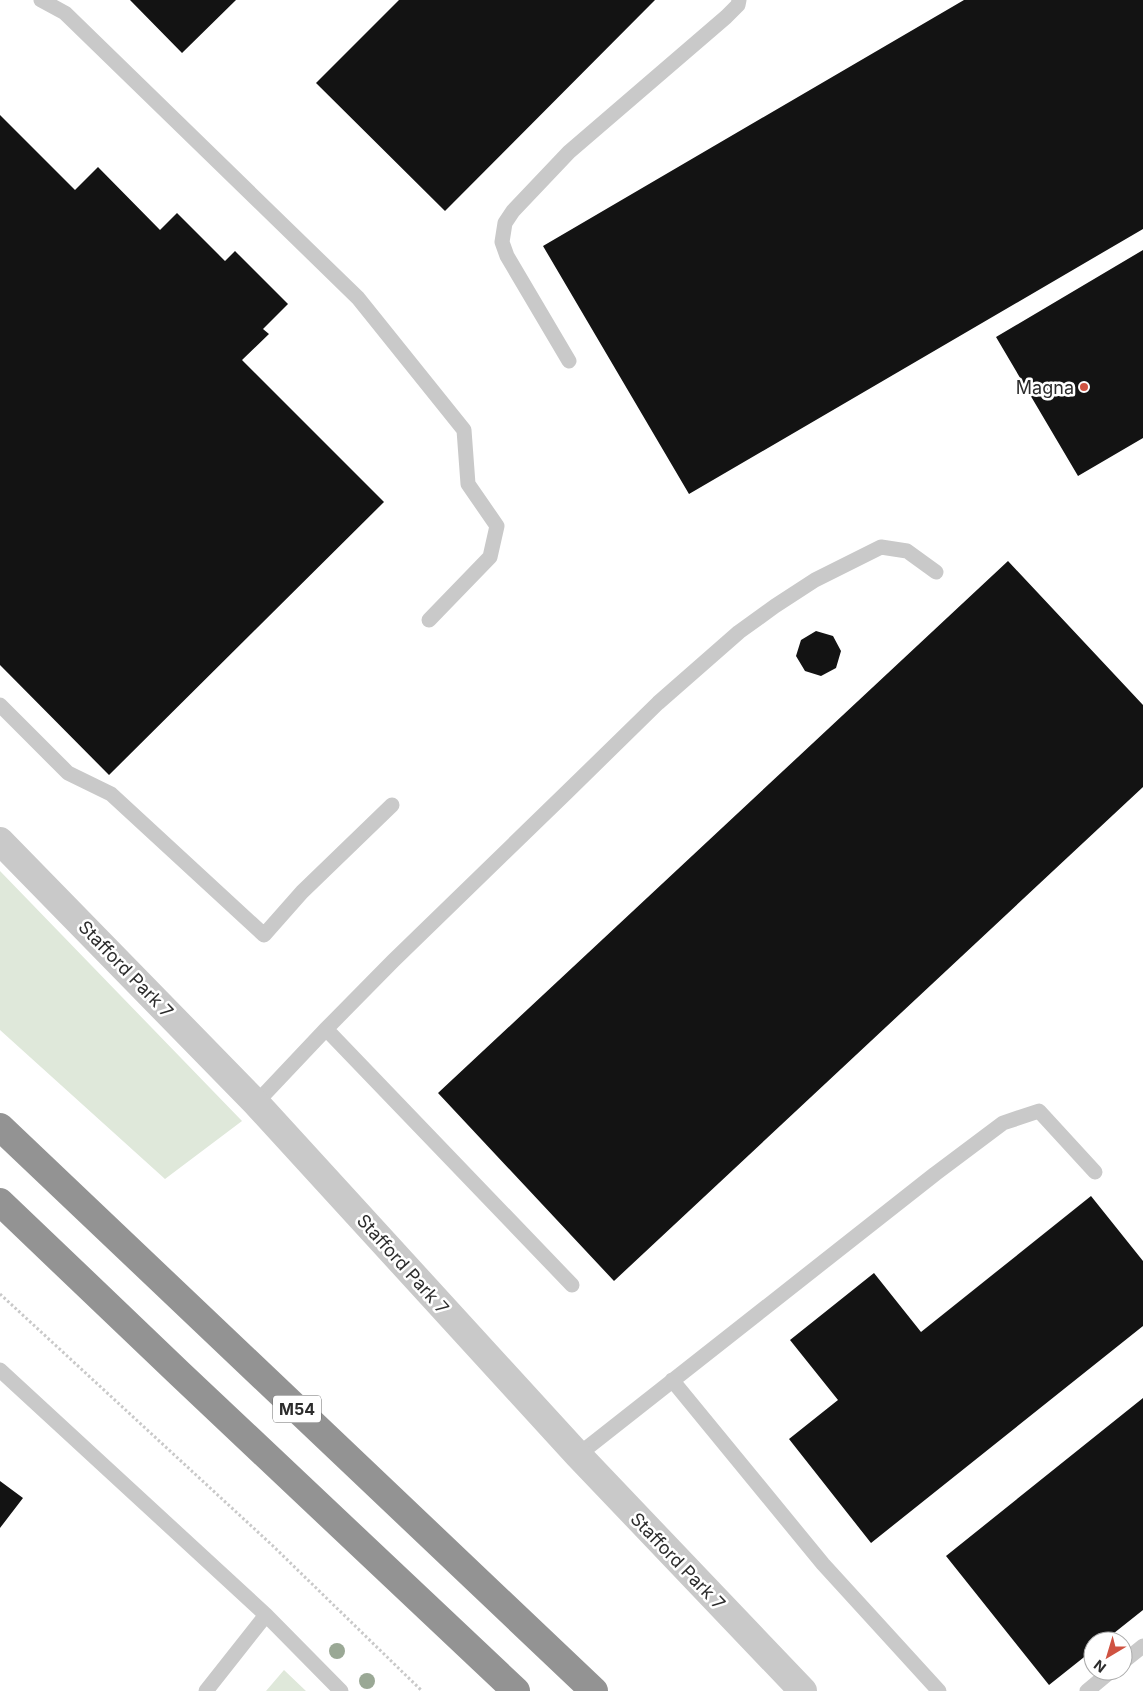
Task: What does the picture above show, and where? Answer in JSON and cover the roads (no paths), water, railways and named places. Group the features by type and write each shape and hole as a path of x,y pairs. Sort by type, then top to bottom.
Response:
{"highway":[{"name":"M54","path":"0,1127 594,1691"},
{"path":"0,1202 516,1691"}],"street":[{"name":"Stafford Park 7","path":"0,841 256,1103 578,1456 803,1691"}],"lane":[{"path":"40,0 65,14 358,298 464,430 468,484 497,526 490,557 429,620"},
{"path":"569,361 507,256 502,242 505,223 513,211 569,152 726,16 738,5 739,0"},
{"path":"256,1103 326,1029 658,703 739,632 815,580 881,547 907,551 936,572"},
{"path":"0,705 68,773 111,794 264,935 302,892 392,805"},
{"path":"326,1029 572,1285"},
{"path":"578,1456 934,1174 1003,1123 1039,1111 1096,1172"},
{"path":"0,1370 266,1615 341,1691"},
{"path":"672,1380 823,1564 939,1691"},
{"path":"206,1691 266,1615"},
{"path":"1133,1654 1143,1646"},
{"path":"1087,1691 1100,1681"}],"place":[{"name":"Magna","path":"1084,387"}]}
